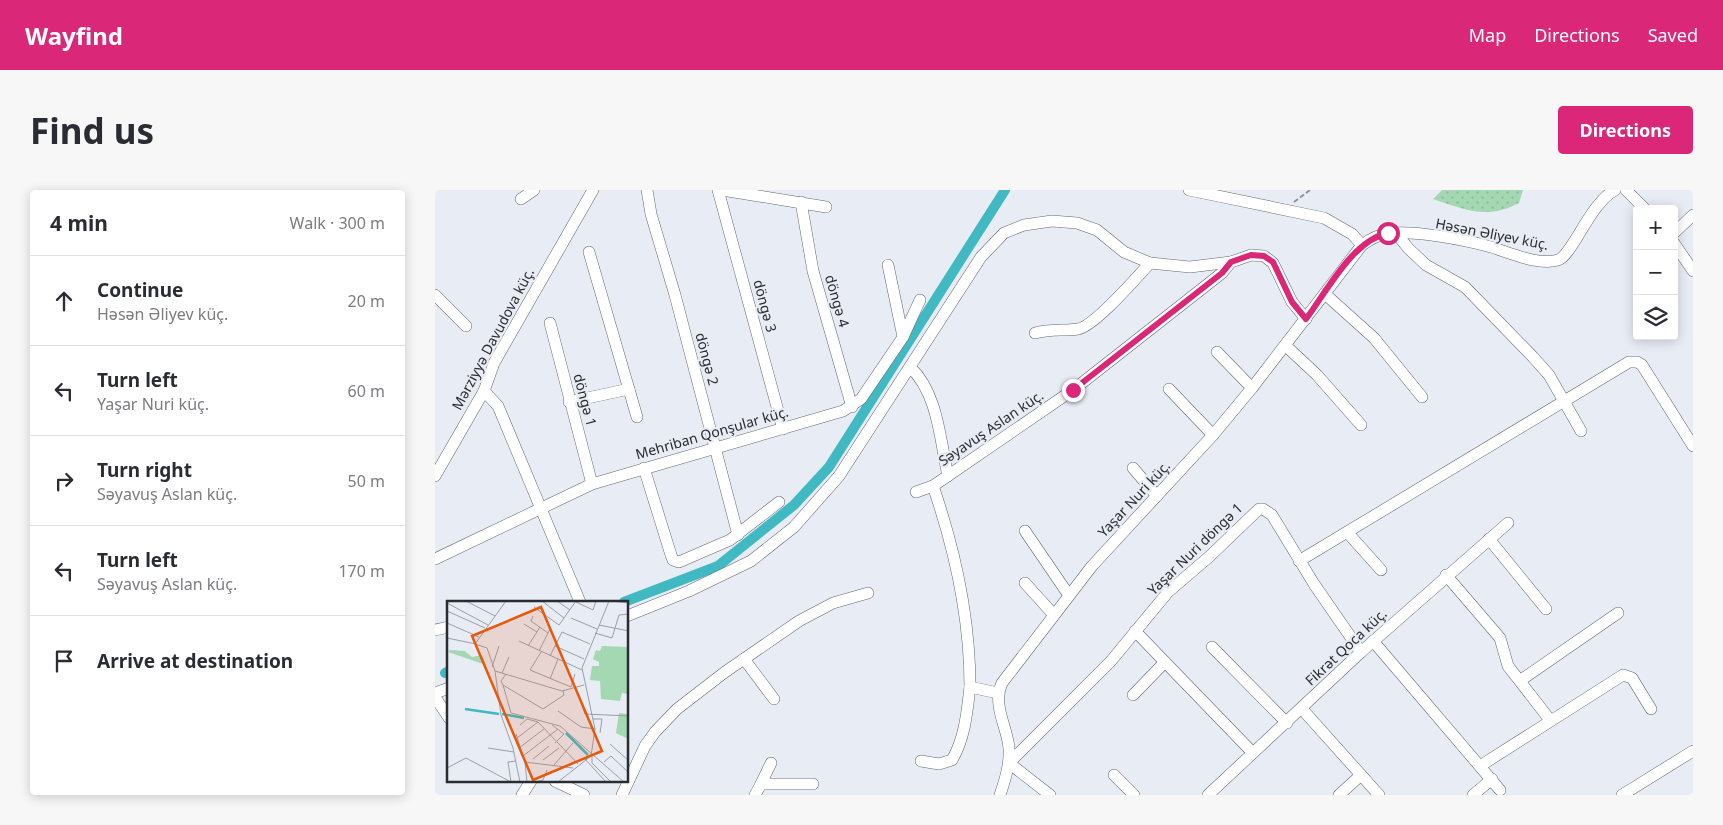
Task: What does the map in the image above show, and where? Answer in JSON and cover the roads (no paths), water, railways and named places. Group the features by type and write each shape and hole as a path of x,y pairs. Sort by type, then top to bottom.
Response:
{"street":[{"path":"521,198 533,190"},
{"name":"Mərziyyə Davudova küç.","path":"435,476 484,390 494,363 593,190"},
{"name":"döngə 2","path":"647,190 651,214 738,535"},
{"name":"döngə 3","path":"718,190 783,429"},
{"path":"722,190 826,207"},
{"path":"1189,190 1287,208 1324,218 1338,224 1352,234 1362,245"},
{"name":"Həsən Əliyev küç.","path":"1362,245 1380,235 1396,233 1465,241 1520,256 1556,261 1563,258 1569,252 1578,233 1599,202 1615,190"},
{"path":"1626,190 1641,205"},
{"name":"döngə 4","path":"801,202 813,271 852,407"},
{"path":"1678,229 1693,215"},
{"path":"629,615 689,591 751,561 794,527 839,476 981,258 1004,233 1024,225 1052,221 1077,223 1097,230 1124,252 1151,263 1191,267 1231,262"},
{"path":"1396,233 1408,248 1426,265 1465,288 1533,357 1549,375 1581,431"},
{"name":"Yaşar Nuri küç.","path":"998,693 1002,683 1068,594 1213,435 1286,346 1362,245"},
{"path":"1678,249 1693,271"},
{"path":"589,252 637,417"},
{"name":"Səyavuş Aslan küç.","path":"921,761 939,764 952,760 962,738 967,718 970,687 970,658 965,615 957,573 933,486 1073,390 1222,273 1231,262 1251,255 1264,256 1273,262 1292,302 1306,319"},
{"path":"1035,333 1049,330 1079,329 1092,323 1151,263"},
{"path":"888,265 903,337"},
{"path":"1325,294 1374,338 1422,397"},
{"path":"435,295 466,326"},
{"name":"Mehriban Qonşular küç.","path":"435,560 592,484 843,412 861,399 903,337 920,300"},
{"name":"döngə 1","path":"550,323 569,402 592,484"},
{"path":"1286,346 1317,374 1361,425"},
{"path":"1217,352 1252,388"},
{"path":"1299,561 1629,362 1637,362 1642,365 1693,446"},
{"path":"910,367 922,379 934,411 948,476"},
{"path":"569,402 629,389"},
{"path":"1169,389 1213,435"},
{"path":"484,390 498,406 580,601"},
{"path":"644,468 673,560 679,562 738,535 779,502"},
{"path":"1133,468 1157,496"},
{"path":"916,492 933,486"},
{"name":"Yaşar Nuri döngə 1","path":"1009,763 1111,661 1168,592 1210,556 1259,509 1263,509 1272,515 1299,561 1361,652"},
{"name":"Fikrət Qoca küç.","path":"1208,795 1373,641 1446,575 1508,523"},
{"path":"1025,531 1068,594"},
{"path":"1347,532 1381,570"},
{"path":"1489,539 1546,609"},
{"path":"1446,575 1500,638 1509,666 1550,720"},
{"path":"1025,583 1053,614"},
{"path":"629,780 645,746 655,732 677,709 799,621 833,603 868,593"},
{"path":"1521,680 1618,613"},
{"path":"1135,632 1253,753"},
{"path":"1373,641 1501,790"},
{"path":"1212,647 1287,723"},
{"path":"744,659 774,699"},
{"path":"1133,695 1165,662"},
{"path":"1480,766 1623,675 1632,678 1651,709"},
{"path":"970,687 998,693 997,701 1008,738 1009,763 999,795"},
{"path":"447,689 435,695 447,715"},
{"path":"1302,709 1379,795"},
{"path":"1622,795 1693,752"},
{"path":"755,795 771,763"},
{"path":"1009,763 1050,795"},
{"path":"1113,774 1134,795"},
{"path":"1339,795 1361,775"},
{"path":"1473,795 1491,779"},
{"path":"522,795 530,782"},
{"path":"557,782 584,795"},
{"path":"622,795 628,782"},
{"path":"761,784 813,784"}],"waterway":[{"path":"627,601 718,566 794,505 829,467 1005,190"}]}
